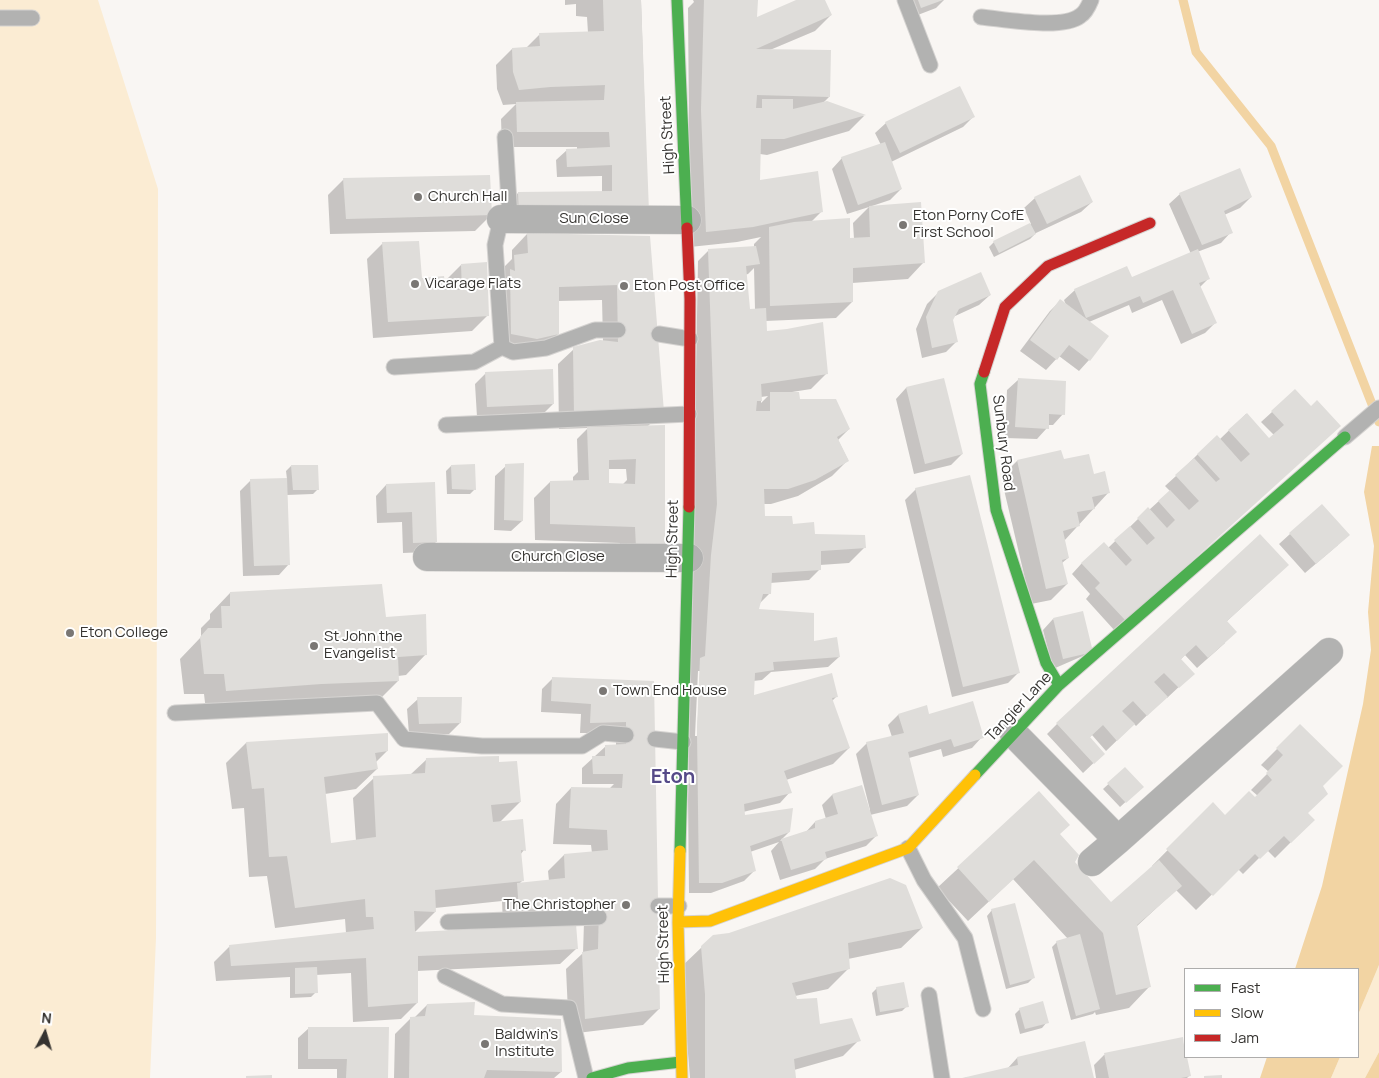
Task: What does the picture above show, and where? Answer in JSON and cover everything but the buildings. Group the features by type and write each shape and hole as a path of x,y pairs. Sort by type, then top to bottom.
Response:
{"street":[{"name":"High Street","path":"677,0 687,220 690,339 689,558 686,593 678,914 682,1078"},
{"name":"Sun Close","path":"505,219 687,220"},
{"name":"Sunbury Road","path":"1059,685 1046,663 996,510 980,384 1004,307 1048,266 1150,222"},
{"name":"Tangier Lane","path":"678,914 710,921 908,848 1059,685 1345,437"},
{"name":"Church Close","path":"427,557 689,558"},
{"path":"1092,862 1329,652"},
{"path":"1014,734 1118,840"},
{"path":"592,1078 628,1068 681,1062"}],"lane":[{"path":"905,0 930,65"},
{"path":"981,17 1052,24 1060,23 1081,16 1090,0"},
{"path":"0,18 32,18"},
{"path":"502,347 495,245 505,219 505,136"},
{"path":"502,347 513,352 546,348 595,330 618,330"},
{"path":"659,334 690,339"},
{"path":"394,367 474,362 502,347"},
{"path":"1345,437 1379,408"},
{"path":"446,425 690,414"},
{"path":"175,713 377,703 404,739 482,746 582,746 603,733 626,735"},
{"path":"655,739 683,742"},
{"path":"908,848 924,880 965,938 982,1009"},
{"path":"658,906 678,914"},
{"path":"448,922 599,917"},
{"path":"445,976 502,1004 569,1008 586,1078"},
{"path":"929,994 942,1078"}],"shaded area":[{"name":"Eton College","path":"0,0 98,0 158,189 156,938 150,1078 0,1078"},
{"path":"1372,446 1379,446 1379,965 1359,1013 1359,968 1295,968 1322,886 1363,704 1371,650 1368,612 1374,546 1364,492"},
{"path":"1379,965 1379,1052 1365,1078 1331,1078 1340,1058 1359,1058 1359,1013"},
{"path":"1379,1052 1379,1078 1365,1078"},
{"path":"1267,1058 1340,1058 1331,1078 1260,1078"}],"waterway":[{"path":"1183,0 1196,52 1271,146 1379,422"}],"traffic: fast":[{"path":"677,0 687,228"},
{"path":"984,372 980,384 996,510 1046,663 1059,685"},
{"path":"975,775 1059,685 1345,437"},
{"path":"680,851 689,507"},
{"path":"592,1078 628,1068 681,1062"}],"traffic: slow":[{"path":"678,922 710,921 908,848 975,775"},
{"path":"680,851 678,922 682,1078"}],"traffic: jam":[{"path":"984,372 1005,307 1048,266 1150,223"},
{"path":"687,228 690,299 689,507"}],"place":[{"name":"Church Hall","path":"418,197"},
{"name":"Eton Porny CofE First School","path":"903,225"},
{"name":"Vicarage Flats","path":"415,284"},
{"name":"Eton Post Office","path":"624,286"},
{"name":"Eton College","path":"70,633"},
{"name":"St John the Evangelist","path":"314,646"},
{"name":"Town End House","path":"603,691"},
{"name":"The Christopher","path":"626,905"},
{"name":"Baldwin's Institute","path":"485,1044"}],"district":[{"name":"Eton","path":"673,777"}]}
